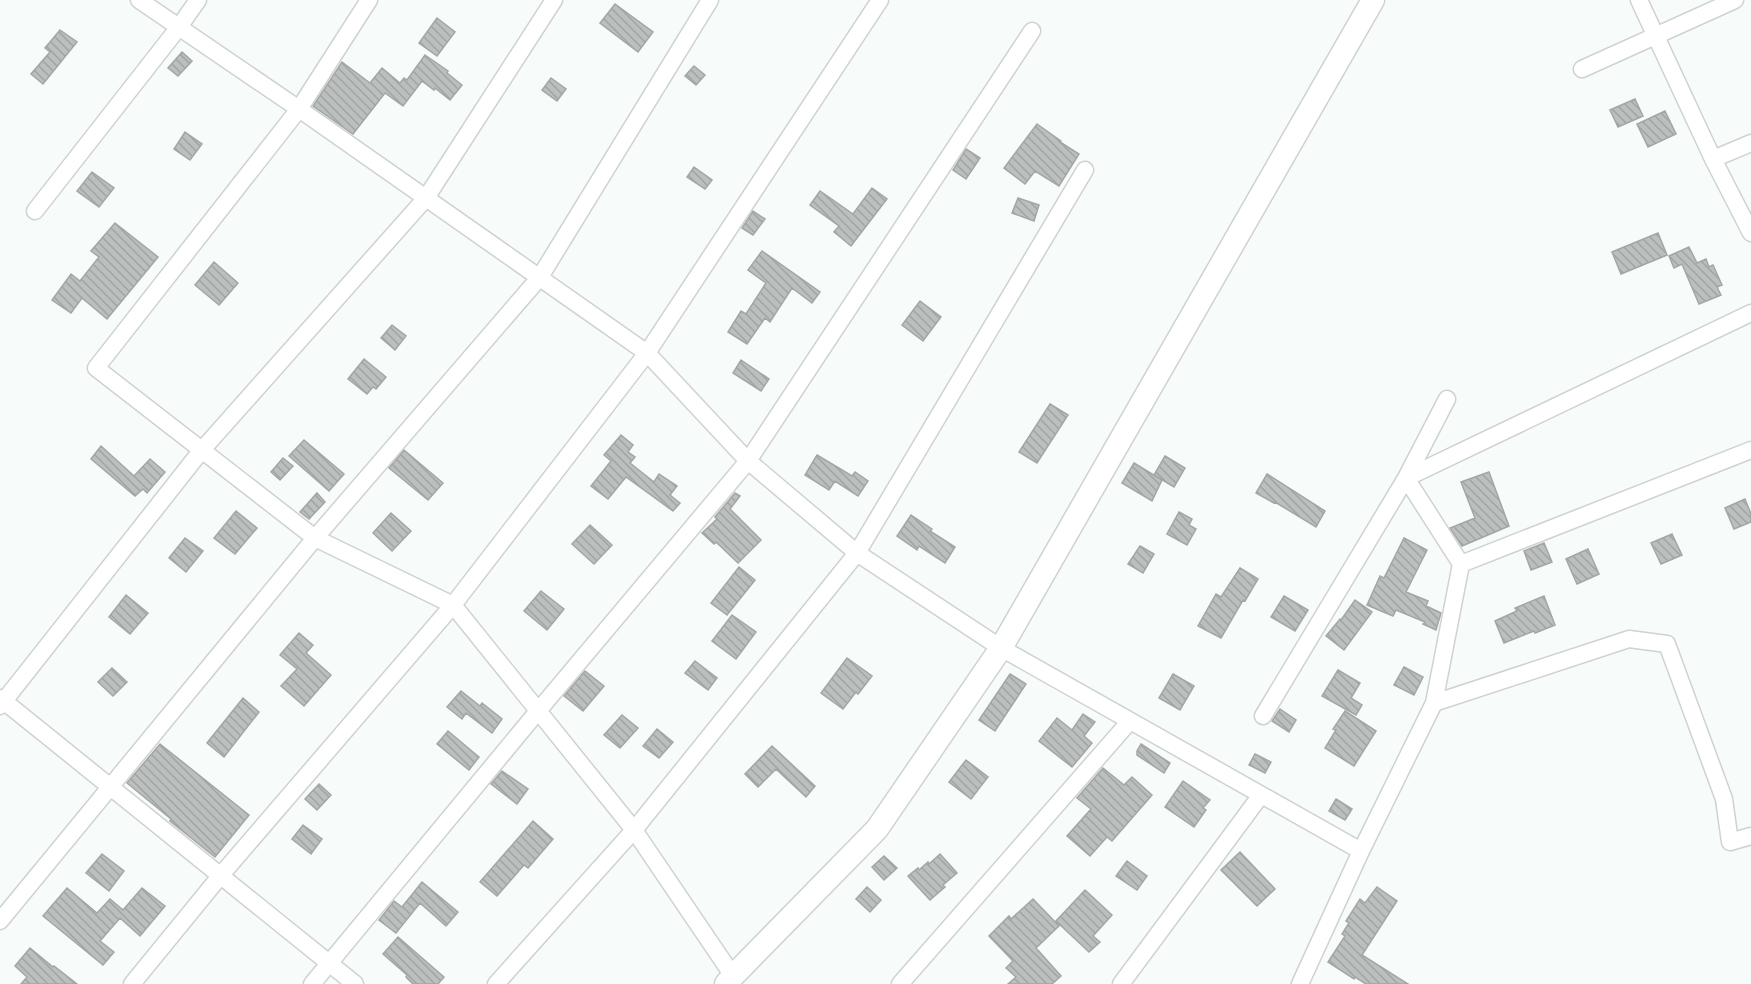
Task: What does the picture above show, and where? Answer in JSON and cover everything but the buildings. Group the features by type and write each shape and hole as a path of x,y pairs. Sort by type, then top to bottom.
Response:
{"main road":[{"path":"729,980 878,829 1001,648 1373,0"}],"street":[{"path":"139,0 647,353 748,461 857,553 1001,648 1361,851"},
{"path":"35,211 198,0"},
{"path":"369,0 299,109 96,368 315,538 453,605 634,830 729,980"},
{"path":"355,984 110,786 1,702 201,451 426,198 554,0"},
{"path":"0,921 315,538 540,277 710,0"},
{"path":"132,984 221,875 453,605 647,353 880,0"},
{"path":"1639,0 1713,159 1751,233"},
{"path":"1582,69 1735,0"},
{"path":"312,984 748,461 1032,31"},
{"path":"1713,159 1751,143"},
{"path":"496,984 634,830 857,553 1085,170"},
{"path":"1407,478 1751,313"},
{"path":"1263,716 1407,478 1447,399"},
{"path":"1461,564 1751,450"},
{"path":"1300,984 1361,851 1434,703 1461,564 1407,478"},
{"path":"1434,703 1629,639 1667,644 1724,799 1730,842 1751,836"},
{"path":"900,984 1130,721"},
{"path":"1121,984 1261,795"}]}
